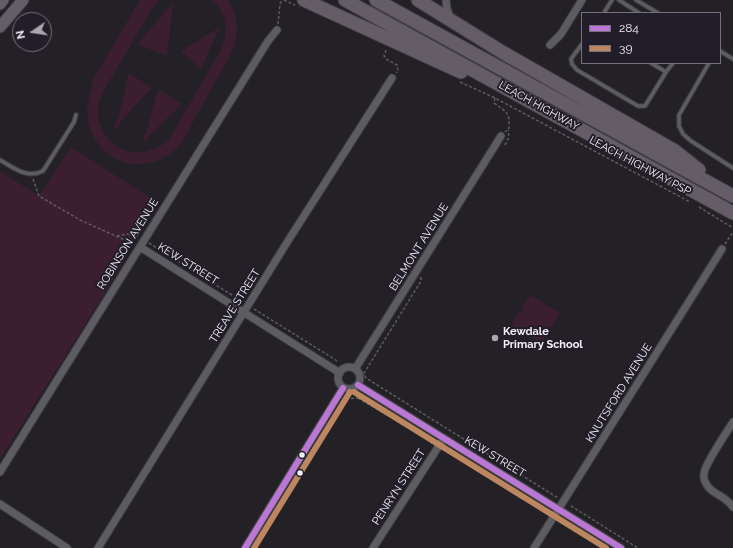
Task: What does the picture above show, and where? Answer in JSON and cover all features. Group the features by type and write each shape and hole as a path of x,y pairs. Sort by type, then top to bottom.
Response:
{"highway":[{"name":"LEACH HIGHWAY","path":"345,0 733,213"},
{"name":"LEACH HIGHWAY","path":"376,0 733,195"},
{"path":"418,0 502,52 675,151 733,195"},
{"path":"301,3 558,117"}],"main road":[{"path":"0,4 3,0"},
{"path":"0,27 23,0"}],"street":[{"path":"446,0 447,9 451,20"},
{"path":"550,45 562,34 582,0"},
{"name":"ROBINSON AVENUE","path":"0,472 264,48 277,30"},
{"name":"TREAVE STREET","path":"98,548 248,305 392,78"},
{"name":"BELMONT AVENUE","path":"355,369 501,136"},
{"name":"KEW STREET","path":"140,247 340,373"},
{"name":"KNUTSFORD AVENUE","path":"534,548 722,249"},
{"path":"345,368 355,369 360,375 358,385 353,389 344,388 339,383 338,376 340,373 345,368"},
{"name":"KEW STREET","path":"358,385 622,548"},
{"path":"245,548 344,388"},
{"path":"733,422 706,466 703,474 710,489 726,499 733,508"},
{"name":"PENRYN STREET","path":"373,548 444,438"},
{"path":"0,504 67,548"}],"lane":[{"path":"605,12 612,0"},
{"path":"619,0 637,12"},
{"path":"636,0 656,12"},
{"path":"581,45 571,59 572,64 577,70 638,106 645,106 672,64"},
{"path":"721,52 733,59"},
{"path":"653,64 666,72"},
{"path":"707,64 679,115 679,126 683,134 691,141 733,168"},
{"path":"0,160 25,174 36,175 43,171 74,122 76,115"}],"path":[{"path":"277,30 283,0 301,3"},
{"path":"386,50 384,56 386,59 397,65 398,68 398,71 392,78"},
{"name":"LEACH HIGHWAY PSP","path":"459,82 495,98 692,203"},
{"name":"LEACH HIGHWAY PSP","path":"495,98 494,104 506,112 510,119 508,130"},
{"path":"501,136 508,130 510,135 508,141 501,147"},
{"name":"KEW STREET","path":"31,174 40,196 82,221 140,247"},
{"name":"LEACH HIGHWAY PSP","path":"699,206 733,228"},
{"path":"722,249 733,232"},
{"path":"117,236 128,234 138,236 339,362"},
{"path":"421,272 421,281 364,373 366,378 368,381 560,499"},
{"path":"346,399 358,398 432,442"},
{"path":"570,506 638,548"}],"shaded area":[{"path":"140,0 159,0 152,9 104,90 100,98 98,110 100,125 108,138 113,144 127,151 150,151 169,139 220,52 225,38 225,24 221,12 212,0 228,0 232,6 236,19 237,32 232,52 180,145 171,153 153,162 136,164 120,160 106,152 95,139 89,123 88,105 93,86 90,84"},
{"path":"172,2 174,3 167,56 137,44 172,4"},
{"path":"217,28 219,29 201,69 181,51"},
{"path":"129,73 152,88 122,120 117,129 113,126 118,118"},
{"path":"158,89 182,104 150,135 146,142 142,140 146,133"},
{"path":"71,147 157,202 103,296 0,459 0,171 39,196"},
{"path":"530,295 560,313 551,328 548,326 547,327 550,329 541,343 511,325 520,311 524,311 521,309"}],"transit line":[{"name":"284","path":"358,385 621,548"},
{"name":"284","path":"245,548 343,388"},
{"name":"39","path":"254,548 350,392"},
{"name":"39","path":"354,392 606,548"}],"place":[{"name":"Kewdale Primary School","path":"495,338"}]}
